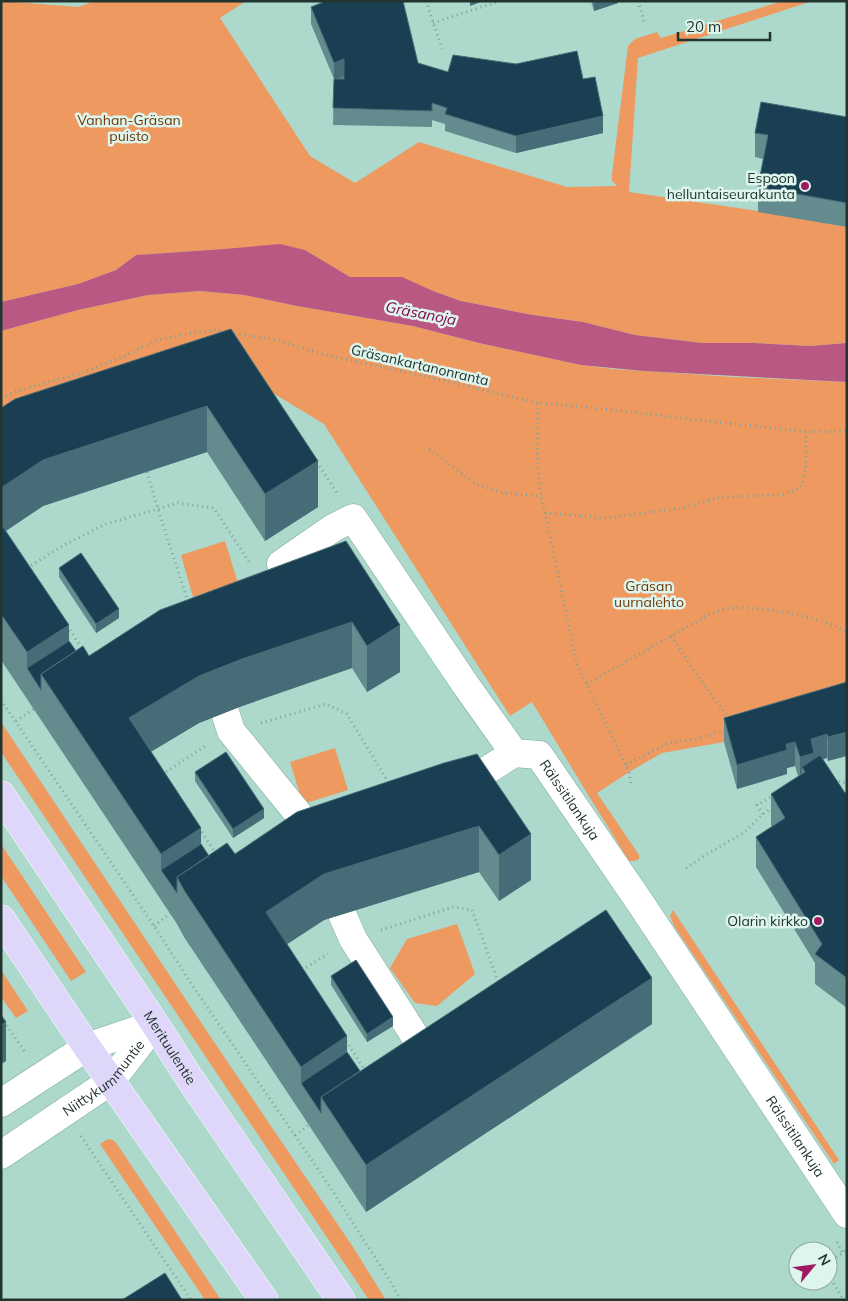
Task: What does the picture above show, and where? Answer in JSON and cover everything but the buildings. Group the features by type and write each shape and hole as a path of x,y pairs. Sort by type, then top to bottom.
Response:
{"main road":[{"name":"Merituulentie","path":"1,795 190,1079 341,1300"},
{"path":"1,918 259,1296"}],"street":[{"name":"Rälssitilankuja","path":"354,518 466,684 526,754 639,901 847,1214"},
{"path":"281,564 333,528 354,518"},
{"path":"356,572 382,561"},
{"path":"228,722 309,827 319,851"},
{"path":"440,801 526,754"},
{"path":"342,914 353,939 424,1052"},
{"name":"Niittykummuntie","path":"1,1103 87,1046 154,1024"},
{"name":"Niittykummuntie","path":"1,1155 111,1081 154,1024"}],"path":[{"path":"426,1 442,49"},
{"path":"434,23 500,1"},
{"path":"638,1 644,21"},
{"name":"Gräsankartanonranta","path":"1,397 82,373 125,356 155,341 215,330 276,340 322,354 538,403 806,432 847,432"},
{"path":"231,333 236,340"},
{"path":"538,403 540,496 577,664 626,765 630,783"},
{"path":"545,513 606,518 683,508 720,497 781,496 796,490 803,482 806,465 806,432"},
{"path":"429,449 476,484 504,492 540,496"},
{"path":"316,461 354,518"},
{"path":"147,472 190,610"},
{"path":"22,561 27,568 64,545 106,524 178,503 214,508 255,572"},
{"path":"587,684 708,615 728,608 774,611 799,616 821,622 847,633"},
{"path":"64,622 85,653"},
{"path":"626,765 668,743 701,738 723,731 734,724 671,636"},
{"path":"1,700 328,1184 401,1300"},
{"path":"16,722 42,704"},
{"path":"168,782 163,774 215,740 228,722 326,704 347,714 391,787"},
{"path":"826,778 847,783"},
{"path":"763,814 758,805 776,795"},
{"path":"686,868 745,832 763,814 778,805"},
{"path":"199,828 219,859"},
{"path":"302,970 353,939 453,907 472,910 502,992"},
{"path":"154,926 178,908"},
{"path":"1,1017 41,1077"},
{"path":"343,1036 368,1076"},
{"path":"65,1112 191,1300"},
{"path":"295,1135 317,1120"}],"green space":[{"name":"Vanhan-Gräsan puisto","path":"1,1 79,7 94,1 246,1 220,18 310,156 355,183 419,142 567,187 617,186 612,181 612,174 628,46 635,39 657,32 661,38 783,1 812,1 638,58 629,192 758,211 847,227 847,343 810,346 702,343 635,335 583,322 533,315 461,301 433,291 375,277 350,277 305,250 224,249 136,255 116,270 78,284 1,302"},
{"name":"Gräsan uurnalehto","path":"200,291 244,295 413,326 479,343 581,365 734,377 847,382 847,707 724,742 662,753 597,793 639,855 639,859 629,861 532,702 510,716 324,424 235,370 1,444 1,331 78,310 148,295"},
{"path":"225,541 238,583 193,597 181,555"},
{"path":"1,722 353,1247 386,1300 369,1300 1,752"},
{"path":"335,748 348,790 303,804 290,762"},
{"path":"1,844 86,972 71,981 1,876"},
{"path":"673,910 839,1160 834,1164 674,926 670,916"},
{"path":"457,924 475,974 437,1006 415,1003 390,968 407,939"},
{"path":"1,970 28,1011 16,1018 1,997"},
{"path":"108,1139 113,1140 117,1144 221,1300 205,1300 100,1144"}],"water":[{"name":"Gräsanoja","path":"280,244 305,250 350,277 402,277 461,301 533,315 583,322 635,335 702,343 810,346 847,343 847,382 643,371 581,365 479,343 413,326 244,295 200,291 148,295 78,310 1,331 1,302 78,284 116,270 136,255"}],"place":[{"name":"Espoon helluntaiseurakunta","path":"805,186"},
{"name":"Olarin kirkko","path":"818,921"}]}
